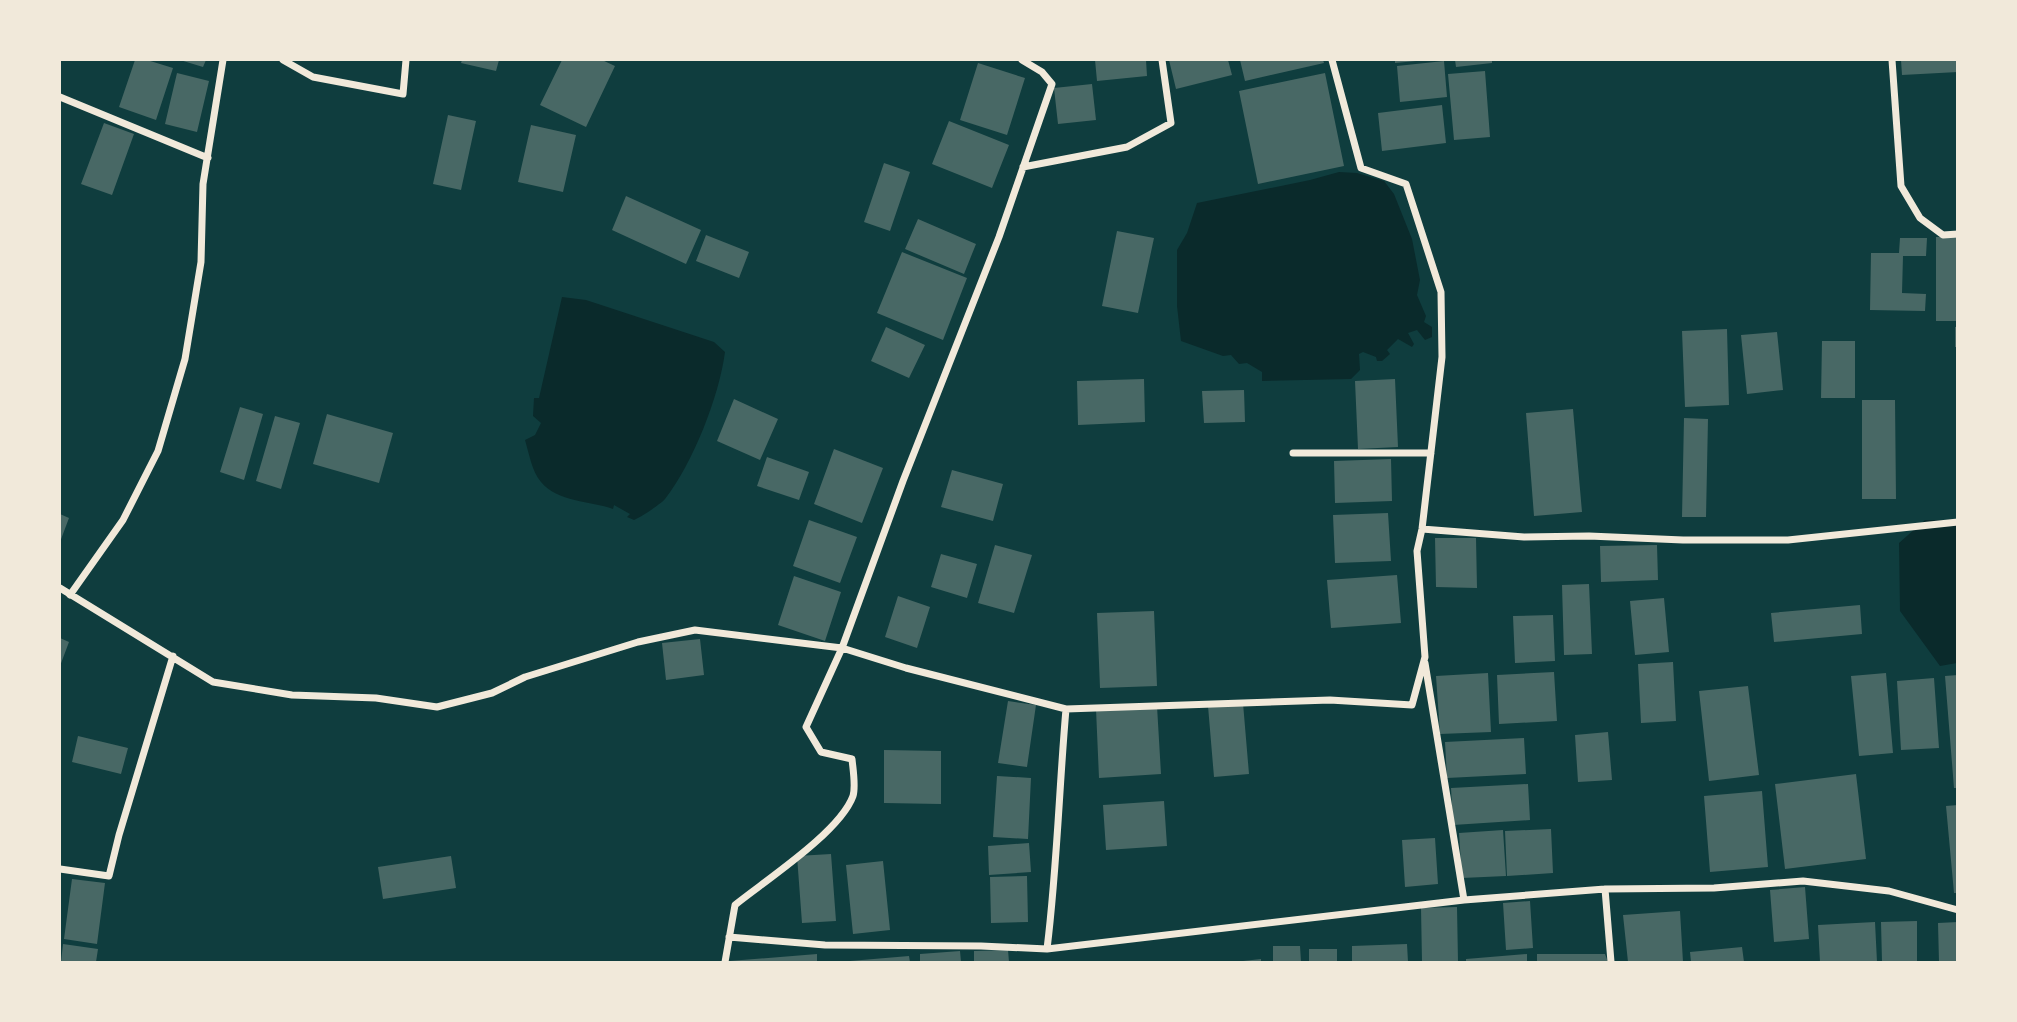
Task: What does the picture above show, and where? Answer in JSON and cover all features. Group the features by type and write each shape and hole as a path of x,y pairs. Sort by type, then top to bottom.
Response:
{"street":[{"path":"70,595 123,520 158,451 185,359 201,262 203,184 223,60"},
{"path":"283,60 313,77 403,94 406,60"},
{"path":"725,962 734,905 831,829 854,794 852,759 821,752 806,727 842,648 903,481 999,237 1052,83 1042,72 1022,60"},
{"path":"1023,167 1127,147 1171,123 1162,60"},
{"path":"1332,60 1361,168 1406,184 1441,292 1442,357 1422,529 1417,551 1424,657 1464,900"},
{"path":"1892,60 1901,186 1920,218 1943,235 1958,234"},
{"path":"60,97 208,158"},
{"path":"1293,453 1431,453"},
{"path":"1422,529 1524,537 1788,540 1958,522"},
{"path":"60,588 213,682 292,695 376,698 437,707 492,693 525,677 638,642 695,630 842,648 1066,709 1330,700 1412,705 1424,657"},
{"path":"60,869 109,876 173,656"},
{"path":"1047,948 1054,888 1066,709"},
{"path":"729,937 825,945 1047,948 1464,900 1605,889 1714,888 1803,881 1889,891 1958,910"},
{"path":"1605,889 1611,962"}],"water":[{"path":"1339,172 1357,173 1384,181 1394,194 1412,239 1420,280 1417,295 1426,316 1424,322 1432,327 1432,337 1425,340 1417,330 1408,333 1414,344 1412,347 1398,339 1387,350 1390,354 1382,361 1377,361 1376,357 1363,352 1359,354 1360,370 1351,379 1262,381 1262,372 1247,363 1239,364 1231,355 1223,356 1181,341 1177,306 1177,250 1187,233 1197,203"},
{"path":"562,297 586,300 714,342 725,352 711,409 695,449 665,499 634,520 627,517 630,514 614,505 613,509 556,494 541,482 531,462 525,440 535,435 541,423 533,416 534,398 539,398"},
{"path":"1925,520 1957,520 1957,663 1940,666 1900,611 1899,543"}],"building":[{"path":"135,60 147,60 173,68 156,120 119,107"},
{"path":"180,60 206,60 203,67"},
{"path":"462,60 499,60 496,71 461,63"},
{"path":"562,60 602,60 615,66 586,127 540,105"},
{"path":"1095,60 1146,60 1147,76 1097,81"},
{"path":"1169,60 1228,60 1232,75 1176,89"},
{"path":"1240,60 1323,60 1324,63 1245,81"},
{"path":"1395,60 1416,60 1416,61 1395,63"},
{"path":"1455,60 1492,60 1492,63 1456,67"},
{"path":"1901,60 1958,60 1958,72 1902,75"},
{"path":"1444,61 1447,97 1400,102 1397,66"},
{"path":"978,63 1025,78 1007,135 960,120"},
{"path":"1485,71 1490,137 1454,140 1448,74"},
{"path":"177,73 209,81 197,132 165,124"},
{"path":"1325,73 1344,166 1258,184 1239,91"},
{"path":"1092,84 1096,120 1058,124 1054,88"},
{"path":"1442,105 1446,143 1382,151 1378,113"},
{"path":"448,115 476,121 461,190 433,184"},
{"path":"949,121 1009,145 992,188 932,164"},
{"path":"104,123 134,134 112,195 81,184"},
{"path":"531,125 576,135 563,192 518,182"},
{"path":"884,163 910,172 890,231 864,222"},
{"path":"626,196 701,230 686,264 612,230"},
{"path":"918,219 976,244 964,274 905,249"},
{"path":"1117,231 1154,238 1138,313 1102,306"},
{"path":"706,235 749,252 739,278 696,261"},
{"path":"1936,237 1958,237 1958,321 1936,321"},
{"path":"1900,238 1927,238 1926,256 1903,256 1902,293 1926,294 1925,311 1870,310 1871,253 1899,253"},
{"path":"902,252 967,278 943,340 877,313"},
{"path":"886,327 925,345 909,378 871,361"},
{"path":"1955,327 1958,327 1958,347 1955,347"},
{"path":"1727,329 1729,405 1685,407 1682,331"},
{"path":"1777,332 1783,390 1747,394 1741,335"},
{"path":"1822,341 1855,341 1855,398 1821,398"},
{"path":"1144,379 1145,422 1078,425 1077,381"},
{"path":"1395,379 1398,447 1358,449 1355,381"},
{"path":"1244,390 1245,422 1204,423 1202,391"},
{"path":"734,399 778,419 760,460 717,441"},
{"path":"1862,400 1895,400 1896,499 1862,499"},
{"path":"240,407 263,414 244,480 220,472"},
{"path":"1573,409 1582,512 1534,516 1526,413"},
{"path":"327,414 393,433 379,483 313,464"},
{"path":"275,416 300,423 281,489 256,481"},
{"path":"1684,418 1708,419 1706,517 1682,517"},
{"path":"834,449 883,468 862,523 814,504"},
{"path":"767,457 809,472 799,500 757,486"},
{"path":"1391,459 1392,501 1335,503 1334,461"},
{"path":"952,470 1003,484 993,521 941,507"},
{"path":"1388,513 1391,561 1335,563 1333,515"},
{"path":"60,514 69,518 60,542"},
{"path":"809,520 857,537 840,583 793,566"},
{"path":"1435,538 1476,538 1477,588 1436,587"},
{"path":"995,545 1032,555 1014,613 978,603"},
{"path":"1657,545 1658,580 1601,582 1600,546"},
{"path":"941,554 977,564 967,598 931,587"},
{"path":"1397,575 1401,623 1331,628 1327,580"},
{"path":"794,576 841,592 825,641 778,625"},
{"path":"1589,584 1592,654 1564,655 1562,585"},
{"path":"898,596 930,607 917,648 885,637"},
{"path":"1664,598 1669,652 1635,655 1630,601"},
{"path":"1860,605 1862,634 1774,642 1771,613"},
{"path":"1154,611 1157,686 1100,688 1097,613"},
{"path":"1553,615 1555,661 1515,663 1513,616"},
{"path":"60,638 69,642 60,666"},
{"path":"700,639 704,675 666,680 662,643"},
{"path":"1673,662 1676,721 1641,723 1638,664"},
{"path":"1554,672 1557,721 1499,724 1497,675"},
{"path":"1488,673 1491,732 1440,734 1436,676"},
{"path":"1886,673 1893,753 1859,756 1851,676"},
{"path":"1958,675 1958,788 1954,788 1945,676"},
{"path":"1934,678 1939,748 1901,750 1897,681"},
{"path":"1748,686 1759,775 1709,781 1699,691"},
{"path":"1008,701 1036,705 1027,767 998,763"},
{"path":"1243,703 1249,774 1214,777 1208,706"},
{"path":"1157,706 1161,774 1099,778 1096,709"},
{"path":"1608,732 1612,780 1578,782 1575,735"},
{"path":"78,736 128,748 121,774 72,762"},
{"path":"1524,738 1526,774 1447,778 1445,742"},
{"path":"884,750 941,751 941,804 884,803"},
{"path":"1856,774 1866,859 1785,869 1775,784"},
{"path":"997,776 1031,778 1028,839 993,837"},
{"path":"1528,784 1530,820 1453,825 1451,788"},
{"path":"1762,791 1768,867 1710,872 1704,796"},
{"path":"1164,801 1167,846 1106,850 1103,805"},
{"path":"1958,805 1958,893 1954,893 1946,806"},
{"path":"1551,829 1553,873 1507,876 1505,831"},
{"path":"1503,830 1506,876 1462,878 1459,833"},
{"path":"1435,838 1438,884 1405,887 1402,840"},
{"path":"1029,843 1031,872 989,875 988,846"},
{"path":"831,854 836,921 802,923 797,856"},
{"path":"451,856 456,888 383,899 378,867"},
{"path":"883,861 890,930 853,934 846,865"},
{"path":"1027,876 1028,922 991,923 990,877"},
{"path":"72,879 105,883 97,944 64,939"},
{"path":"1805,887 1809,939 1774,942 1770,890"},
{"path":"1530,901 1533,948 1506,950 1503,903"},
{"path":"1457,907 1458,962 1422,962 1421,908"},
{"path":"1680,911 1683,962 1628,962 1623,915"},
{"path":"1917,921 1917,962 1882,962 1881,922"},
{"path":"1875,922 1877,962 1820,962 1818,925"},
{"path":"1958,922 1958,962 1939,962 1938,923"},
{"path":"63,944 98,949 96,962 61,962"},
{"path":"1407,944 1408,962 1352,962 1352,946"},
{"path":"1273,946 1300,946 1301,962 1273,962"},
{"path":"1742,947 1744,962 1691,962 1690,952"},
{"path":"1309,949 1337,949 1337,962 1309,962"},
{"path":"1008,950 1009,962 974,962 974,951"},
{"path":"960,951 961,962 920,962 920,954"},
{"path":"817,954 817,962 729,962 729,961"},
{"path":"1527,954 1527,962 1466,962 1466,959"},
{"path":"1537,954 1605,954 1608,962 1537,962"},
{"path":"909,956 910,962 850,962 850,961"},
{"path":"1261,959 1261,962 1243,962 1243,961"}]}
